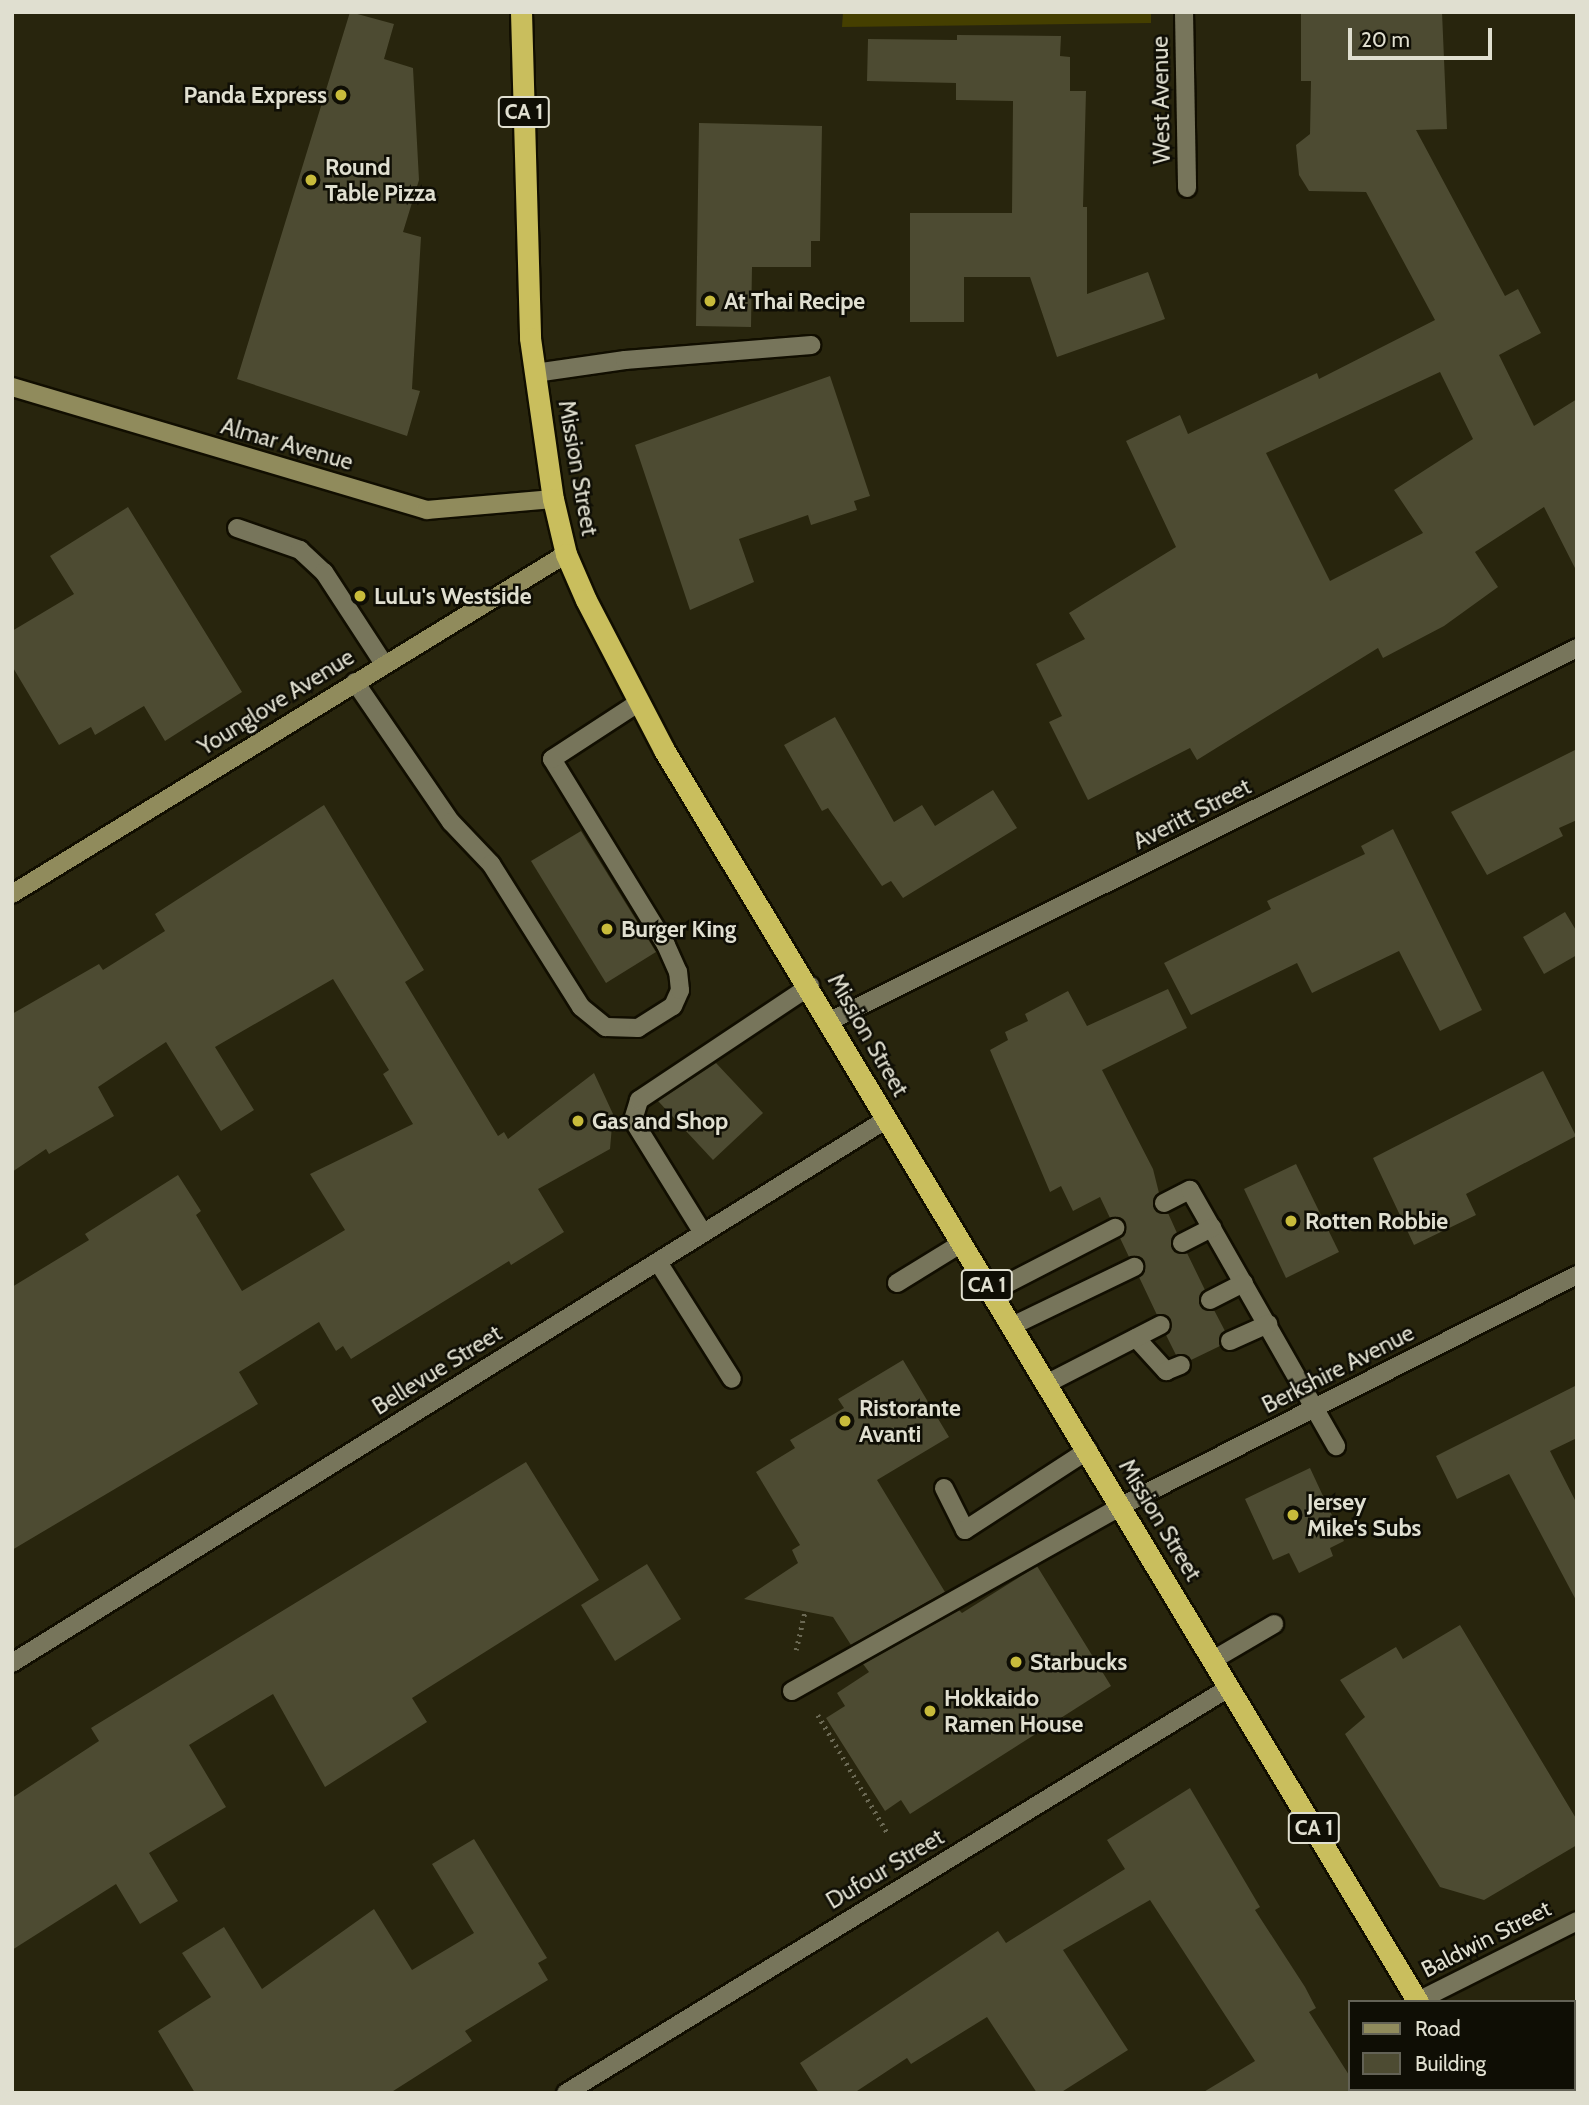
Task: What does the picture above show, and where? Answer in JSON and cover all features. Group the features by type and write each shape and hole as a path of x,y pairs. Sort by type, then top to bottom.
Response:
{"highway":[{"name":"Mission Street","path":"521,12 530,338 553,499 566,554 638,703 1417,2000"}],"street":[{"name":"West Avenue","path":"1184,12 1187,188"},
{"path":"536,373 625,360 811,345"},
{"name":"Almar Avenue","path":"12,387 426,510 553,499"},
{"path":"237,528 299,550 324,572 384,664"},
{"name":"Younglove Avenue","path":"12,894 566,554"},
{"name":"Averitt Street","path":"828,1022 1577,648"},
{"path":"355,682 451,822 491,864 588,1013 606,1027 638,1028 656,1019 673,1006 680,990 678,972 666,944 552,759 638,703"},
{"path":"704,1233 634,1120 639,1100 810,986"},
{"name":"Bellevue Street","path":"12,1663 887,1119"},
{"path":"1164,1203 1191,1190 1336,1446"},
{"path":"991,1292 1115,1228"},
{"path":"1182,1243 1212,1228"},
{"path":"897,1283 962,1243"},
{"path":"658,1262 732,1379"},
{"path":"1012,1326 1134,1267"},
{"name":"Berkshire Avenue","path":"792,1691 1121,1506 1577,1275"},
{"path":"1210,1300 1244,1283"},
{"path":"1230,1341 1268,1324"},
{"path":"1046,1384 1161,1325"},
{"path":"1136,1338 1166,1371 1181,1365"},
{"path":"944,1488 965,1530 1088,1450"},
{"path":"1213,1660 1274,1624"},
{"name":"Dufour Street","path":"566,2093 1230,1688"},
{"name":"Baldwin Street","path":"1420,2000 1577,1921"}],"path":[{"path":"805,1612 795,1654 826,1710 817,1716 888,1834"}],"shaded area":[{"path":"843,12 1151,12 1151,23 842,27"}],"building":[{"path":"350,12 394,24 384,59 413,68 419,180 403,232 421,237 412,389 420,391 407,436 237,379"},
{"path":"1442,12 1447,129 1416,130 1505,296 1518,289 1541,333 1499,355 1534,426 1577,399 1577,572 1544,507 1475,552 1498,587 1444,626 1383,658 1378,648 1197,760 1190,748 1088,800 1049,722 1062,716 1036,664 1085,639 1069,613 1176,547 1126,441 1180,415 1188,434 1317,373 1319,379 1435,320 1366,192 1309,191 1299,175 1296,145 1310,134 1311,81 1301,81 1301,14","holes":["1440,372 1473,439 1394,490 1423,533 1330,581 1266,453"]},
{"path":"957,35 1061,36 1060,56 1070,57 1070,91 1086,91 1083,207 1087,207 1087,294 1148,272 1165,319 1057,357 1030,277 964,277 964,322 910,322 910,213 1012,213 1013,101 956,100 956,83 867,81 868,39 957,40"},
{"path":"699,123 822,126 820,241 811,241 811,267 752,267 751,327 696,326"},
{"path":"830,376 870,496 854,501 857,510 811,525 808,515 739,539 754,582 690,610 635,445"},
{"path":"128,507 242,692 165,741 144,706 95,735 91,727 59,745 12,666 12,631 74,594 50,556"},
{"path":"835,717 894,822 922,805 935,826 993,790 1017,828 903,898 891,881 882,886 828,808 822,811 784,745"},
{"path":"1577,749 1577,820 1559,828 1563,836 1487,875 1451,812"},
{"path":"324,805 424,970 405,982 498,1136 504,1132 508,1139 594,1073 613,1114 610,1149 538,1189 564,1232 511,1265 509,1261 351,1359 343,1346 336,1351 319,1322 239,1372 258,1404 12,1550 12,1287 89,1240 85,1234 178,1175 201,1211 196,1215 242,1291 345,1230 310,1174 413,1124 383,1074 389,1070 333,979 215,1047 254,1110 221,1131 166,1042 98,1087 114,1116 49,1154 46,1149 12,1172 12,1014 99,964 103,970 165,931 155,914"},
{"path":"1393,829 1482,1010 1440,1031 1399,951 1312,993 1297,963 1191,1015 1164,963 1271,909 1267,901 1365,854 1361,846"},
{"name":"Burger King","path":"581,831 656,952 606,983 531,861"},
{"path":"1565,912 1577,932 1577,955 1544,974 1523,937"},
{"path":"1168,989 1187,1028 1102,1070 1153,1169 1159,1193 1154,1207 1168,1213 1177,1233 1172,1247 1187,1253 1205,1290 1200,1304 1214,1310 1225,1331 1220,1346 1191,1360 1176,1355 1166,1335 1171,1320 1157,1315 1139,1277 1144,1261 1129,1257 1120,1238 1125,1222 1110,1218 1100,1197 1073,1211 1061,1186 1050,1192 990,1050 1008,1040 1005,1032 1028,1021 1025,1014 1068,991 1087,1026"},
{"path":"716,1063 763,1113 713,1160 658,1101"},
{"path":"1543,1071 1576,1136 1466,1194 1476,1215 1414,1245 1373,1158"},
{"name":"Rotten Robbie","path":"1296,1164 1339,1252 1286,1278 1244,1189"},
{"path":"903,1360 949,1437 877,1480 945,1592 851,1645 833,1617 744,1599 798,1563 792,1550 800,1545 756,1472 795,1448 790,1440 844,1408 838,1399"},
{"path":"1577,1385 1577,1438 1550,1451 1577,1504 1577,1602 1509,1474 1457,1499 1436,1456"},
{"path":"526,1462 599,1580 412,1698 427,1722 325,1787 273,1694 189,1745 226,1807 149,1853 178,1901 140,1924 116,1884 12,1950 12,1798 99,1741 91,1728"},
{"name":"Jersey Mike's Subs","path":"1310,1468 1344,1541 1330,1548 1333,1556 1299,1573 1289,1553 1273,1560 1245,1499"},
{"path":"647,1564 681,1619 615,1661 581,1605"},
{"path":"1037,1566 1111,1686 910,1814 901,1800 885,1811 826,1718 845,1706 837,1693 869,1672 863,1664 959,1610 962,1613"},
{"path":"1460,1625 1577,1820 1577,1845 1484,1900 1440,1887 1345,1734 1365,1717 1340,1680 1396,1647 1403,1659"},
{"path":"1190,1788 1260,1907 1255,1910 1316,2008 1309,2012 1348,2073 1348,2091 1360,2093 1202,2093 1255,2061 1150,1900 1063,1950 1128,2050 1060,2093 1037,2093 987,2017 911,2064 907,2058 854,2093 819,2093 800,2063 998,1931 1006,1943 1125,1869 1107,1840"},
{"path":"474,1839 547,1958 538,1963 548,1980 465,2031 472,2041 390,2093 195,2093 158,2031 211,1997 182,1953 224,1927 262,1989 374,1909 412,1970 474,1933 432,1864"}],"place":[{"name":"Panda Express","path":"341,95"},
{"name":"Round Table Pizza","path":"311,180"},
{"name":"At Thai Recipe","path":"710,301"},
{"name":"LuLu's Westside","path":"360,596"},
{"name":"Burger King","path":"607,929"},
{"name":"Gas and Shop","path":"578,1121"},
{"name":"Rotten Robbie","path":"1291,1221"},
{"name":"Ristorante Avanti","path":"845,1421"},
{"name":"Jersey Mike's Subs","path":"1293,1515"},
{"name":"Starbucks","path":"1016,1662"},
{"name":"Hokkaido Ramen House","path":"930,1711"}]}
